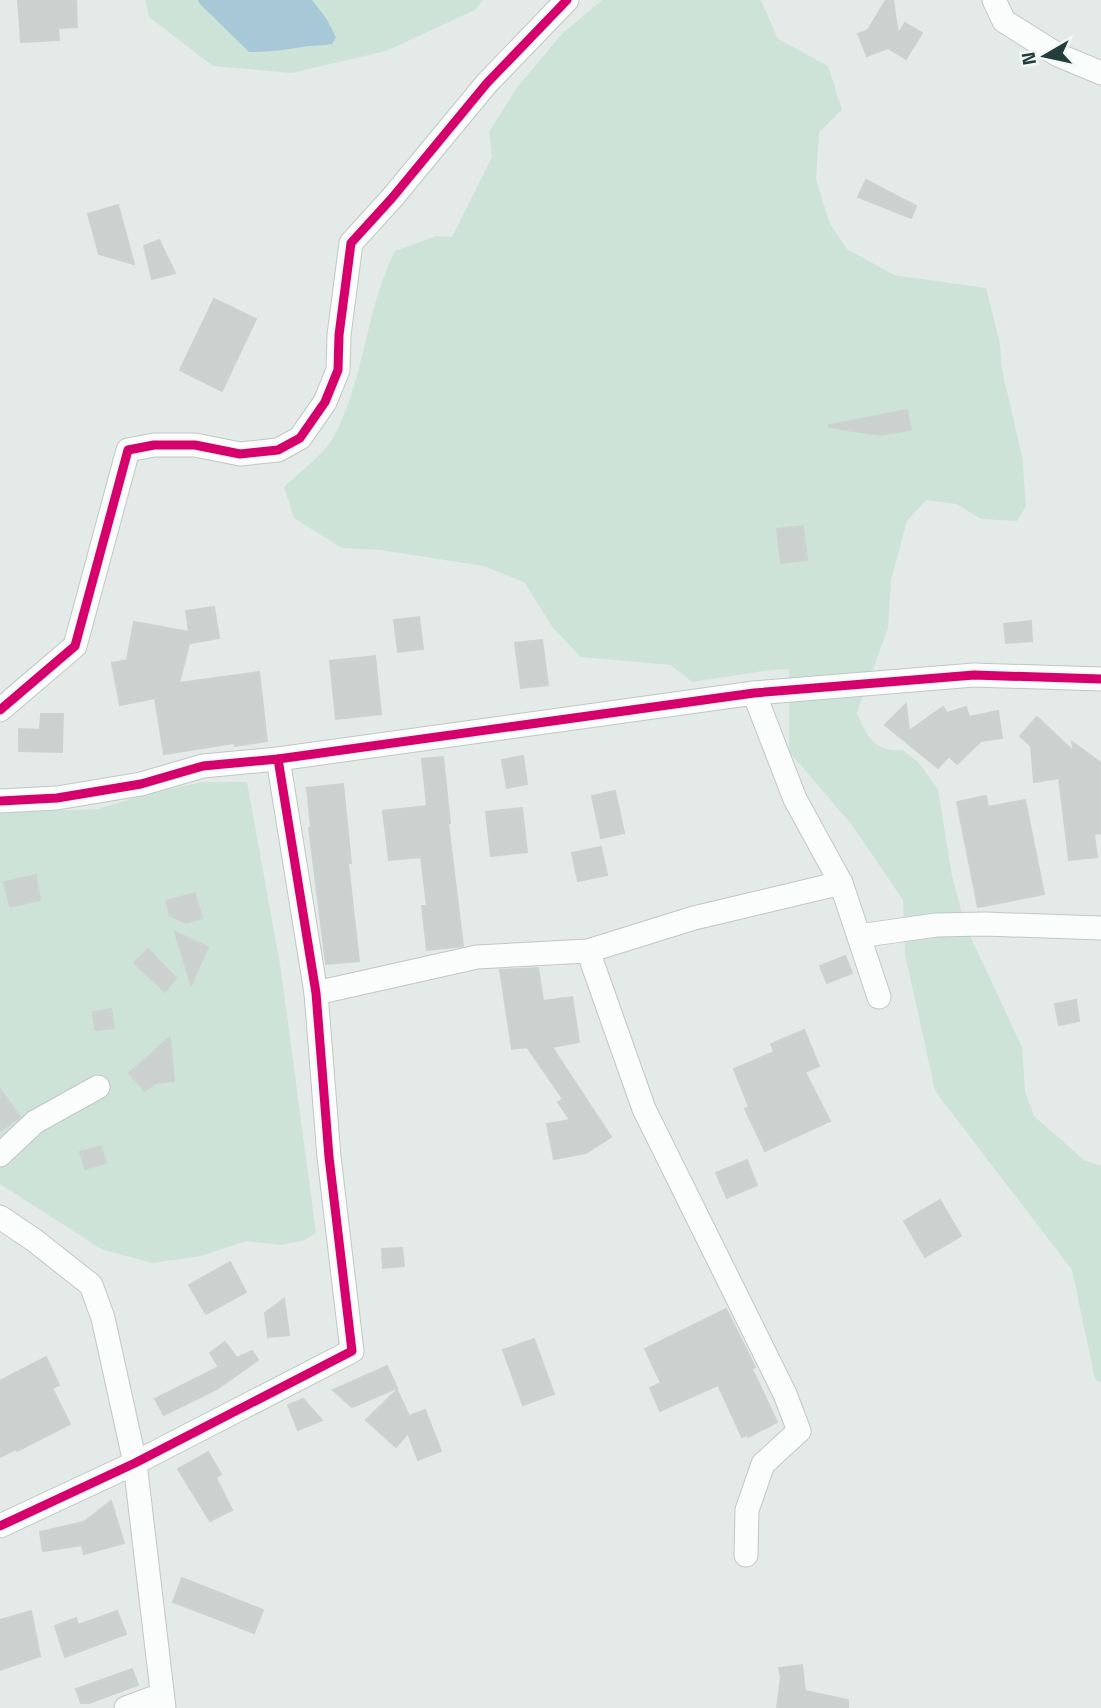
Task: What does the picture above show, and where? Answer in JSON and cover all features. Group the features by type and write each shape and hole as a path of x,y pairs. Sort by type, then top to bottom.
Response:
{"street":[{"path":"0,710 75,646 128,450 154,445 195,445 240,454 278,450 300,438 325,402 338,370 339,335 351,243 393,198 487,83 567,0"},
{"path":"995,0 1004,21 1058,55 1101,74"},
{"path":"0,801 57,798 141,784 203,765 278,759 754,693 974,675 1101,679"},
{"path":"754,693 795,799 841,883 880,997"},
{"path":"0,1527 135,1463 352,1351 329,1157 316,993 278,759"},
{"path":"316,993 477,957 588,951 694,918 841,883"},
{"path":"859,936 936,925 1101,928"},
{"path":"588,951 644,1110 785,1394 799,1431 763,1464 747,1510 746,1555"},
{"path":"0,1155 36,1122 98,1087"},
{"path":"0,1217 91,1285 103,1318 135,1463 162,1701 126,1708"}],"green space":[{"path":"145,0 483,0 475,10 386,51 292,73 213,66 149,17"},
{"path":"602,0 761,0 778,39 828,66 842,110 819,132 816,179 830,224 847,249 894,275 986,288 1022,455 1026,506 1017,521 981,519 956,504 926,500 907,521 891,580 888,628 857,713 868,736 878,746 903,750 919,763 938,789 952,876 965,925 1022,1047 1025,1091 1034,1116 1084,1160 1101,1166 1101,1383 1095,1379 1072,1270 935,1091 905,954 903,900 852,825 789,752 789,669 692,682 671,665 581,657 553,628 524,582 483,566 381,550 342,548 294,518 284,487 329,444 344,416 377,297 395,251 436,236 452,237 492,157 489,132 518,86 562,34"},
{"path":"203,782 247,782 281,970 316,1233 305,1240 281,1245 246,1241 201,1256 153,1263 103,1250 0,1184 0,813 98,809 151,793"}],"water":[{"path":"198,0 312,0 336,37 332,44 249,52"}],"building":[{"path":"18,0 76,0 77,27 58,28 59,40 21,42"},
{"path":"886,0 893,0 898,34 905,23 922,33 906,59 888,48 867,56 858,34 868,30"},
{"path":"866,180 916,206 911,218 858,197"},
{"path":"118,205 134,264 99,254 88,214"},
{"path":"159,240 175,273 152,279 144,246"},
{"path":"214,299 256,319 222,391 180,370"},
{"path":"907,410 911,430 879,435 829,427 829,425"},
{"path":"803,526 807,560 781,563 777,529"},
{"path":"214,607 219,638 191,643 190,640 179,683 259,672 267,741 235,746 234,743 164,754 155,698 120,705 112,663 127,660 134,622 189,632 186,611"},
{"path":"419,617 423,649 398,652 394,620"},
{"path":"1031,621 1032,641 1006,643 1004,624"},
{"path":"542,640 548,685 521,688 515,643"},
{"path":"375,656 381,714 336,719 330,661"},
{"path":"906,704 909,731 943,707 947,713 966,707 969,717 998,711 1002,738 981,741 957,764 949,756 938,768 885,725"},
{"path":"41,714 63,714 62,752 19,751 19,729 40,730"},
{"path":"1037,717 1074,752 1072,742 1101,763 1101,833 1094,834 1097,857 1069,860 1059,778 1034,782 1031,746 1020,736"},
{"path":"523,756 527,784 507,788 502,760"},
{"path":"443,757 463,946 427,950 422,906 427,906 421,857 389,860 383,811 427,806 422,759"},
{"path":"343,784 351,863 348,863 359,961 326,964 309,828 307,788"},
{"path":"615,791 624,833 601,838 592,796"},
{"path":"986,796 988,807 1025,800 1044,894 978,907 957,802"},
{"path":"522,808 527,852 491,856 486,812"},
{"path":"601,847 607,875 578,881 572,853"},
{"path":"36,875 40,900 10,907 4,882"},
{"path":"195,893 202,918 186,923 170,916 166,901"},
{"path":"175,932 208,947 191,985"},
{"path":"148,949 176,978 165,992 134,963"},
{"path":"845,956 852,973 827,983 820,966"},
{"path":"538,968 543,1001 572,997 579,1042 552,1047 611,1137 586,1153 554,1159 547,1124 570,1120 558,1102 563,1099 527,1047 512,1049 500,970"},
{"path":"1076,1000 1079,1021 1059,1025 1055,1004"},
{"path":"111,1009 114,1028 95,1030 93,1012"},
{"path":"804,1030 819,1066 805,1072 830,1121 765,1151 745,1109 749,1107 734,1069 774,1052 771,1044"},
{"path":"170,1037 174,1081 156,1083 145,1091 129,1073"},
{"path":"0,1089 20,1117 0,1131"},
{"path":"101,1146 106,1163 85,1169 80,1152"},
{"path":"747,1160 757,1185 727,1198 716,1173"},
{"path":"940,1200 961,1236 925,1257 904,1221"},
{"path":"402,1248 404,1266 383,1268 382,1249"},
{"path":"230,1262 246,1292 206,1314 189,1285"},
{"path":"284,1299 289,1335 268,1337 265,1313"},
{"path":"726,1309 755,1367 752,1369 777,1422 748,1437 742,1437 718,1385 660,1411 650,1388 661,1383 645,1349"},
{"path":"534,1339 554,1394 523,1405 503,1350"},
{"path":"225,1342 237,1358 252,1351 258,1360 217,1389 164,1415 155,1399 219,1367 210,1353"},
{"path":"46,1357 59,1385 52,1388 70,1424 0,1457 0,1381"},
{"path":"387,1366 397,1388 352,1407 333,1390"},
{"path":"397,1390 409,1416 425,1410 441,1451 418,1460 408,1433 396,1447 366,1420"},
{"path":"303,1399 322,1420 298,1430 288,1405"},
{"path":"208,1452 221,1474 216,1478 232,1510 210,1521 178,1469"},
{"path":"111,1501 124,1543 84,1554 82,1545 43,1551 40,1532 84,1522"},
{"path":"182,1578 263,1610 254,1633 173,1602"},
{"path":"31,1611 40,1656 0,1670 0,1620"},
{"path":"117,1611 126,1634 65,1657 55,1626 76,1618 78,1625"},
{"path":"802,1665 805,1691 848,1700 848,1708 777,1708 781,1677 779,1668"},
{"path":"132,1669 138,1685 89,1703 81,1703 76,1689"}],"cycle path":[{"path":"0,710 75,646 128,450 154,445 195,445 240,454 278,450 300,438 325,402 338,370 339,335 351,243 487,83 567,0"},
{"path":"0,801 57,798 141,784 203,766 278,759 754,693 974,675 1101,679"},
{"path":"0,1526 135,1463 352,1351 329,1157 316,993 278,759"}]}
